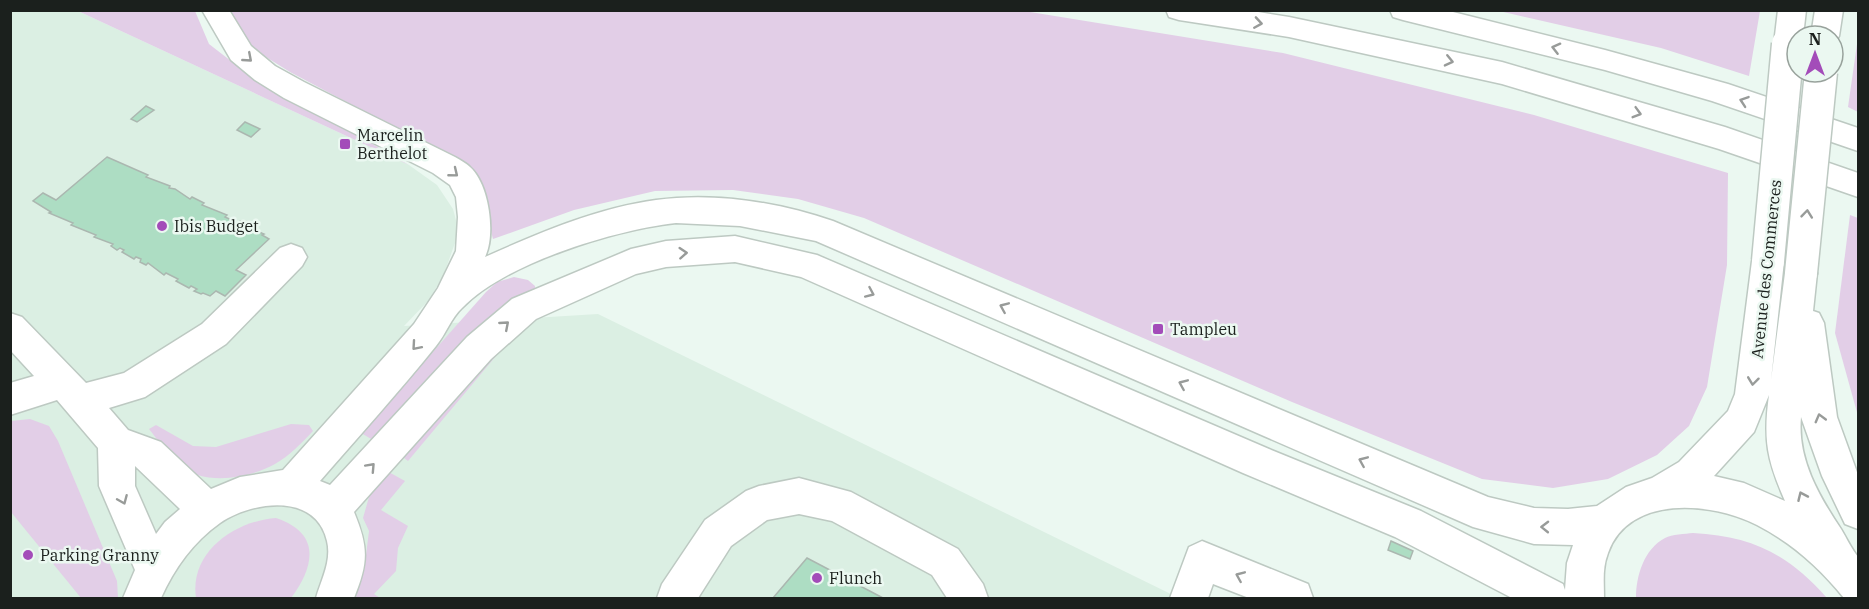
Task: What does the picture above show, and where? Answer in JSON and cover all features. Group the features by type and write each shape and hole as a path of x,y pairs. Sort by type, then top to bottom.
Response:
{"street":[{"path":"215,10 241,53 265,73 294,90 444,165 461,177 471,197 474,217 471,251 450,298 426,334 292,487"},
{"path":"1179,10 1300,30 1502,73 1725,139 1858,185"},
{"path":"1403,10 1583,54 1696,86 1858,140"},
{"name":"Avenue des Commerces","path":"1663,491 1692,474 1742,421 1752,394 1768,261 1792,10"},
{"name":"Avenue des Commerces","path":"1820,84 1783,423 1784,448 1792,475 1812,520 1850,575"},
{"path":"450,298 494,268 619,221 657,213 715,212 768,216 822,230 1486,514 1534,526 1568,527 1604,524"},
{"path":"332,510 479,348 524,309 631,262 666,254 735,249 806,265 1256,461 1407,524 1549,598"},
{"path":"10,399 133,386 214,334 291,257"},
{"path":"1801,273 1819,417 1840,476 1858,511"},
{"path":"10,327 116,442 148,454 207,510"},
{"path":"116,442 117,486 147,556 149,582"},
{"path":"149,582 178,535 207,510 240,494 292,487 324,501 338,518 347,543 345,573 335,598"},
{"path":"1585,598 1583,582 1589,550 1604,524 1629,502 1663,491 1691,490 1722,495 1753,505 1784,520 1814,540 1850,575"},
{"path":"676,598 718,533 759,504 799,496 838,505 945,562 969,598"},
{"path":"1189,598 1202,560 1294,598"}],"shaded area":[{"path":"1760,10 1749,76 1661,48 1499,11"},
{"path":"10,11 78,11 409,165 437,185 453,209 457,224 456,240 444,274 429,300 404,326 598,314 1179,598 11,598"},
{"path":"78,11 195,11 209,44 240,68 409,165"},
{"path":"228,11 1024,11 1283,53 1534,115 1728,173 1727,265 1707,387 1689,426 1657,455 1608,479 1553,488 1482,479 1292,402 864,218 798,199 733,190 655,191 574,210 493,239 489,224 456,160 290,72 250,47"},
{"path":"1858,37 1858,112 1848,107"},
{"path":"1850,215 1858,218 1858,416 1835,333"},
{"path":"514,277 528,280 535,286 535,290 378,443 361,433 486,292 497,282"},
{"path":"516,332 408,461 399,454"},
{"path":"30,419 49,426 58,441 117,581 118,598 81,598 11,512 11,421"},
{"path":"291,424 309,425 313,431 275,464 252,473 226,478 200,476 178,465 149,429 156,425 193,446 216,447"},
{"path":"385,470 405,481 381,510 408,526 398,548 396,571 374,594 380,598 355,598 364,571 369,531 363,518 371,490"},
{"path":"276,518 291,524 307,541 309,563 291,598 196,598 196,581 200,567 207,553 218,542 245,525"},
{"path":"1693,533 1733,538 1768,550 1798,570 1827,598 1636,598 1640,572 1652,549 1668,537"}],"building":[{"path":"146,106 154,110 137,122 131,119"},
{"path":"245,122 260,129 251,137 237,130"},
{"name":"Ibis Budget","path":"107,157 148,175 146,177 170,186 169,188 175,189 190,199 192,197 204,203 202,205 227,215 225,217 238,223 240,221 252,228 250,230 264,234 262,235 269,239 236,270 246,275 225,296 216,291 210,296 194,291 197,289 191,286 189,288 166,273 164,275 148,263 146,265 140,262 141,259 136,257 134,259 122,252 124,250 120,248 117,250 111,246 113,244 71,225 73,223 49,213 51,212 33,201 43,193 56,200"},
{"path":"1391,541 1413,551 1410,559 1388,550"},
{"name":"Flunch","path":"807,558 883,598 773,598"}],"place":[{"name":"Marcelin Berthelot","path":"345,144"},
{"name":"Ibis Budget","path":"162,226"},
{"name":"Tampleu","path":"1158,329"},
{"name":"Parking Granny","path":"28,555"},
{"name":"Flunch","path":"817,578"}]}
